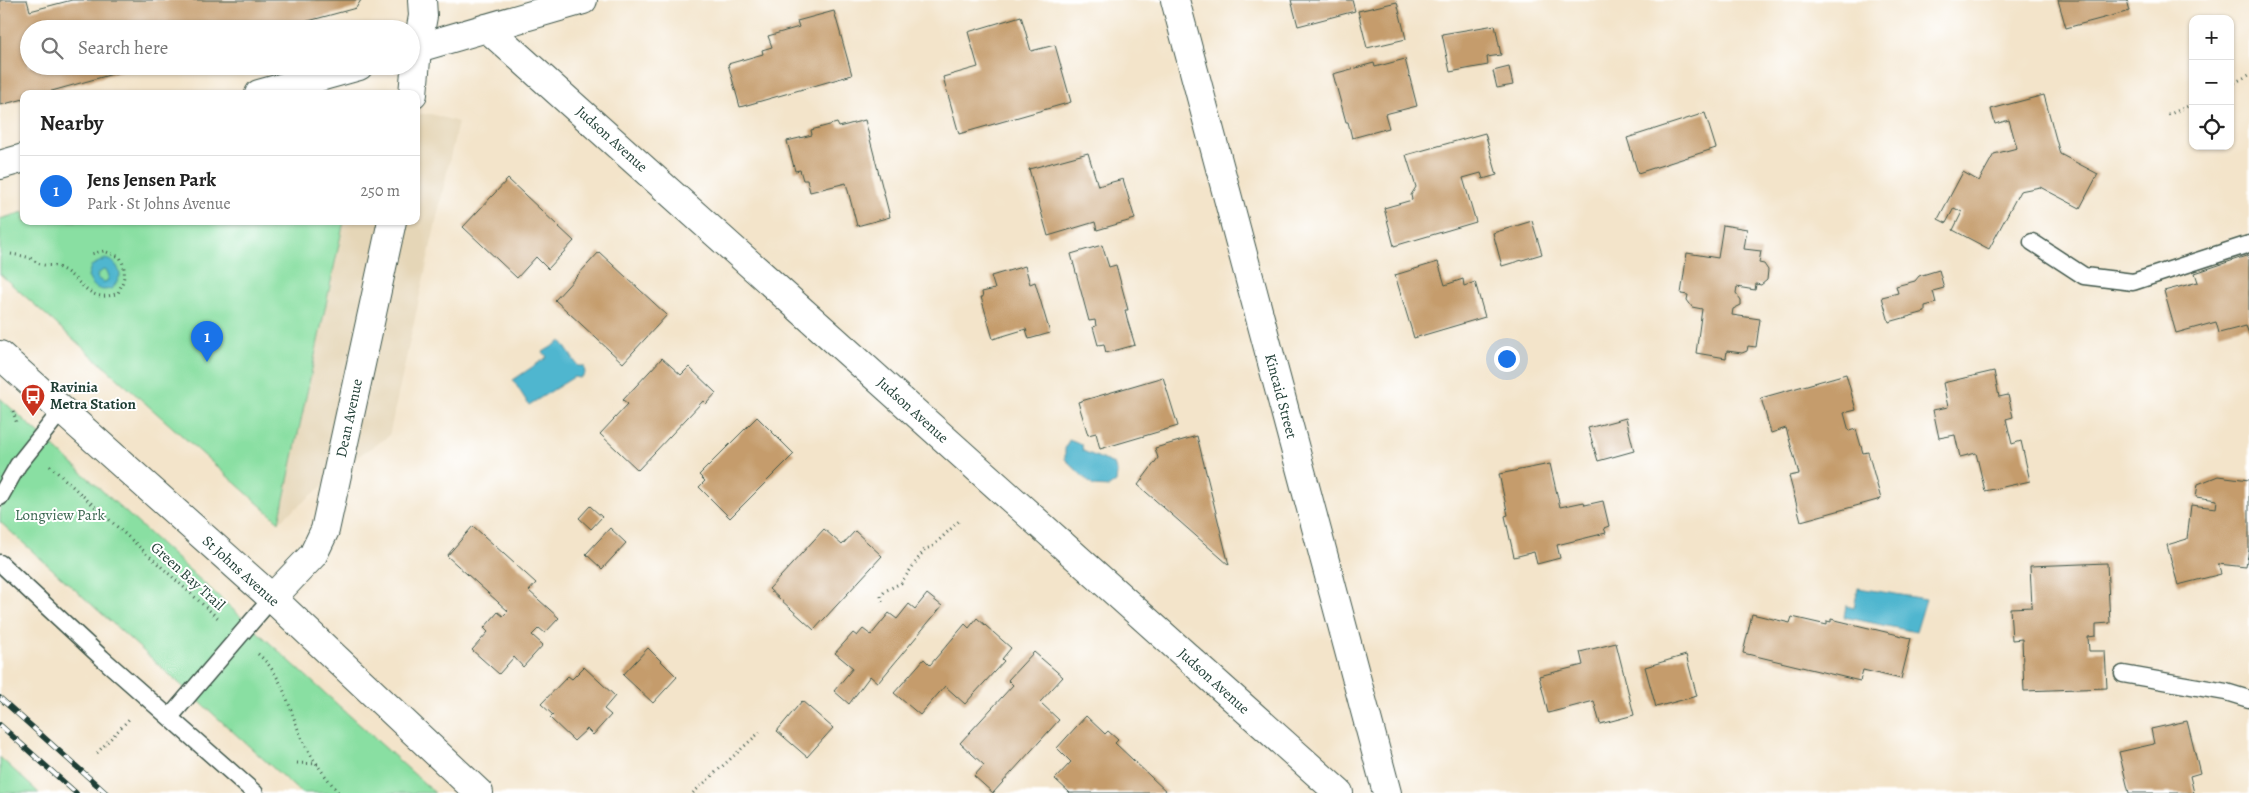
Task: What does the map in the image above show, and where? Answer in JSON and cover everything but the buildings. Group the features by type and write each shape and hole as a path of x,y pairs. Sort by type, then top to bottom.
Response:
{"street":[{"path":"420,27 423,16 422,0"},
{"path":"420,48 583,0"},
{"name":"Kincaid Street","path":"1175,0 1388,793"},
{"name":"Judson Avenue","path":"487,28 1339,793"},
{"path":"273,90 327,75"},
{"path":"413,75 413,90"},
{"path":"0,165 20,159"},
{"name":"Dean Avenue","path":"272,598 314,555 325,530 391,225"},
{"name":"St Johns Avenue","path":"0,355 272,598 479,793"}],"lane":[{"path":"2032,242 2084,276 2133,282 2249,244"},
{"path":"0,497 18,465 61,411"},
{"path":"0,563 102,658 255,793"},
{"path":"170,717 272,598"},
{"path":"2123,674 2226,692 2249,699"}],"path":[{"path":"2234,83 2249,76"},
{"path":"2168,115 2191,105"},
{"path":"11,254 30,258 41,265 56,266 83,285 90,293 97,296 108,297 118,293 123,282 125,268 120,257 104,251 91,254"},
{"name":"Green Bay Trail","path":"10,407 18,426 19,438 267,661 282,684 302,739 339,793"},
{"path":"882,602 881,596 885,591 901,583 925,549 932,547 961,519"},
{"path":"97,753 120,729"},
{"path":"693,793 760,732"},
{"path":"297,763 318,764"}],"shaded area":[{"path":"420,114 431,114 458,122 389,436 360,455 279,522 199,450 208,225 420,225"}],"green space":[{"path":"20,213 20,225 343,225 279,522 0,274 0,219"},
{"name":"Longview Park","path":"0,398 435,793 301,793 0,522"},
{"path":"0,757 3,760 39,793 0,793"}],"water":[{"path":"105,259 116,264 120,276 113,288 101,290 92,284 88,276 91,266","holes":["103,270 107,271 109,276 107,281 103,282 98,279 97,275"]},
{"path":"561,341 578,366 584,366 585,374 580,378 574,377 529,405 513,380 547,357 543,352"},
{"path":"1069,440 1082,445 1083,451 1114,464 1117,473 1116,482 1109,487 1093,486 1065,459 1065,449"},
{"path":"1858,588 1926,599 1916,632 1844,617 1846,606 1854,608"}],"railway":[{"path":"0,698 106,793"},
{"path":"0,725 76,793"}],"place":[{"name":"Jens Jensen Park","path":"207,362"},
{"name":"Ravinia Metra Station","path":"33,417"}]}
